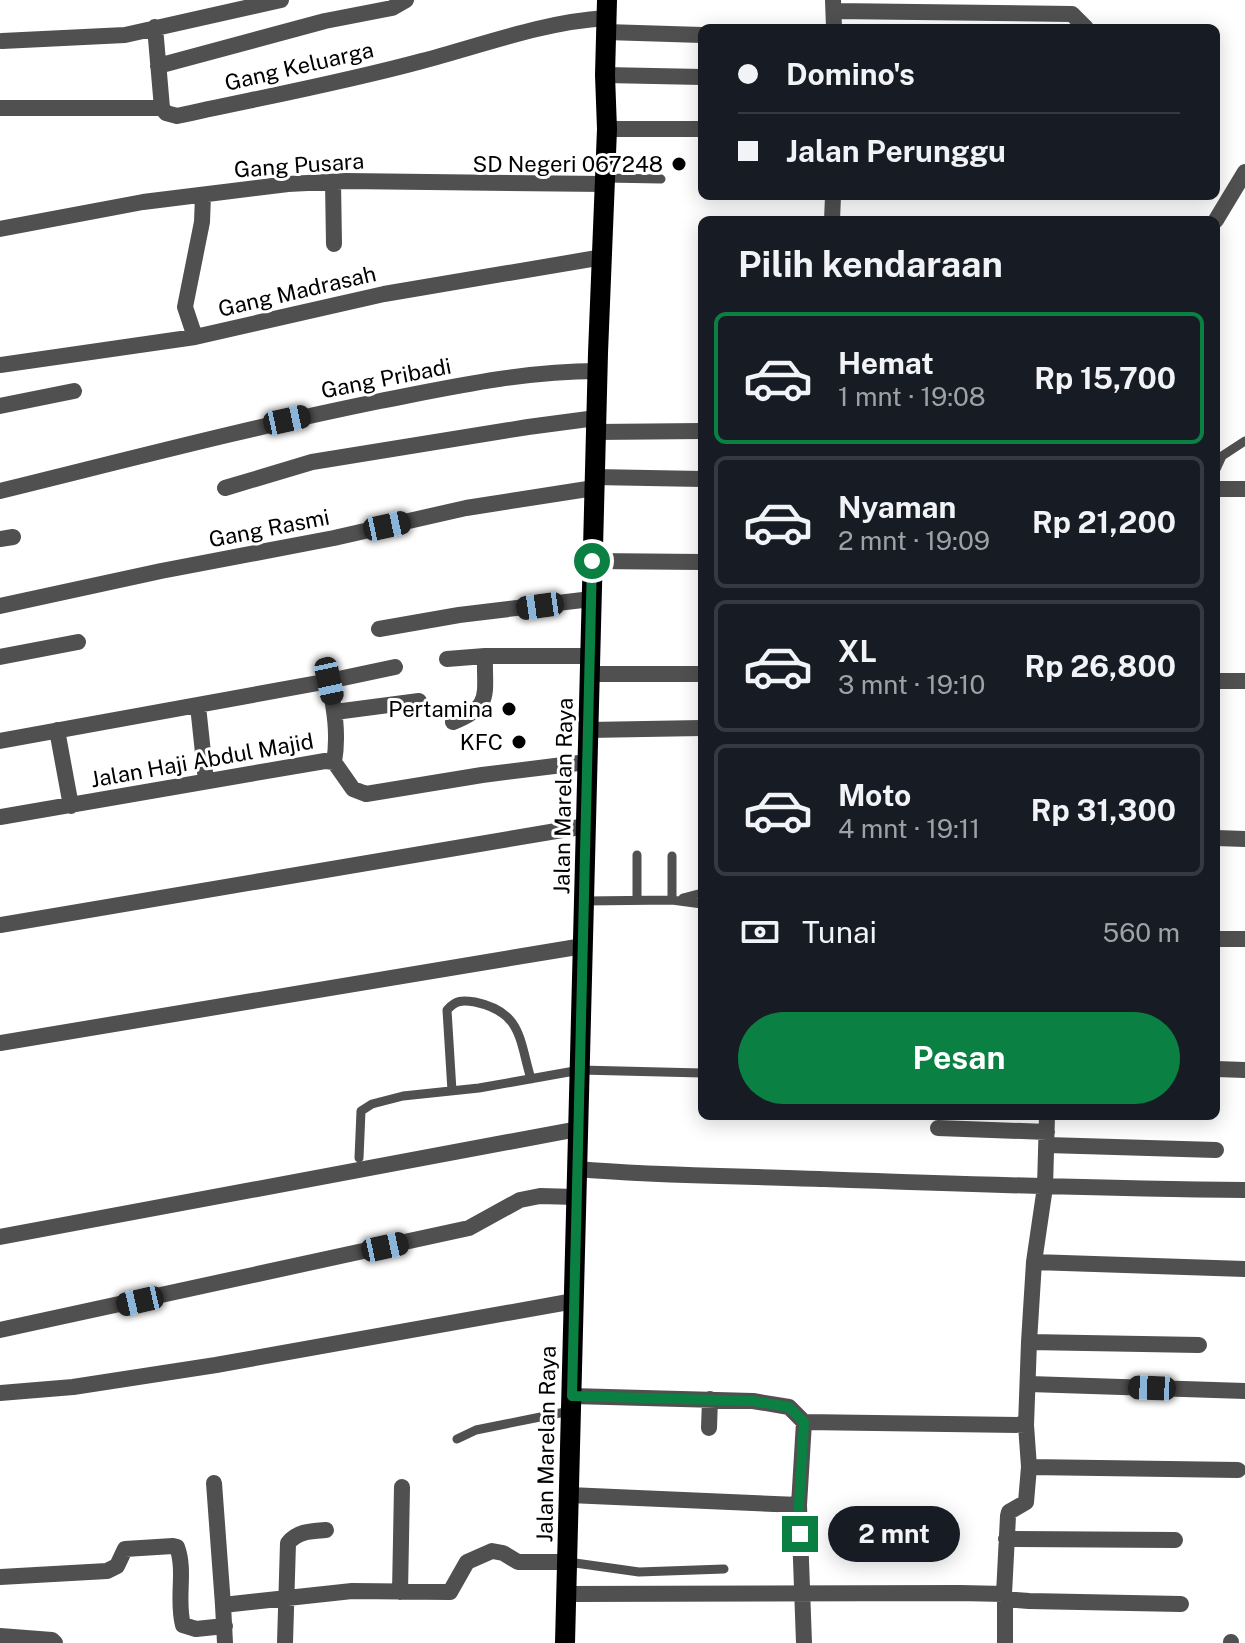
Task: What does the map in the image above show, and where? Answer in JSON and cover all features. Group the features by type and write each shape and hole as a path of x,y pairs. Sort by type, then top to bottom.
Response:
{"main road":[{"name":"Jalan Marelan Raya","path":"565,1643 597,371 607,129 606,17"}],"street":[{"path":"2,41 111,37 281,0"},
{"path":"158,66 325,21 392,8 406,0"},
{"path":"834,13 1073,7"},
{"name":"Gang Keluarga","path":"0,108 162,108 166,113 177,116 420,62 524,32 606,17 698,34"},
{"path":"155,27 162,108"},
{"path":"605,75 698,77"},
{"path":"607,129 698,129"},
{"path":"1218,216 1245,172"},
{"name":"Gang Pusara","path":"0,229 143,202 288,184 605,181"},
{"path":"333,182 334,244"},
{"path":"195,337 185,307 202,222 203,195"},
{"name":"Gang Madrasah","path":"0,365 195,337 384,294 603,257"},
{"name":"Gang Pribadi","path":"0,491 287,420 438,389 565,371 597,371"},
{"path":"0,406 74,391"},
{"path":"225,488 312,462 528,427 596,425 698,431"},
{"name":"Gang Rasmi","path":"0,606 594,482 698,479"},
{"path":"1220,489 1245,489"},
{"path":"592,561 698,562"},
{"path":"379,629 459,615 591,599"},
{"path":"0,657 78,642"},
{"path":"453,722 475,713 483,701 485,656"},
{"path":"447,659 485,656 698,674"},
{"path":"0,741 395,667"},
{"path":"329,681 335,712 337,747 334,762"},
{"path":"1220,681 1245,681"},
{"path":"335,712 419,701"},
{"path":"198,706 206,781"},
{"path":"588,730 698,728"},
{"path":"57,730 71,806"},
{"name":"Jalan Haji Abdul Majid","path":"0,817 311,762 334,762 353,789 366,794 587,762"},
{"path":"0,925 586,826"},
{"path":"1220,838 1245,839"},
{"path":"1220,939 1245,939"},
{"path":"0,1043 583,946"},
{"path":"1220,1069 1245,1070"},
{"path":"938,1128 1047,1131 1216,1150"},
{"path":"0,1237 578,1129"},
{"path":"1005,1643 1008,1514 1026,1502 1029,1467 1026,1425 1029,1342 1034,1262 1045,1187 1047,1131"},
{"path":"577,1169 659,1176 1245,1190"},
{"path":"0,1330 469,1228 512,1203 540,1196 576,1197"},
{"path":"1034,1262 1245,1269"},
{"path":"0,1393 73,1387 232,1362 574,1301"},
{"path":"1029,1342 1199,1345"},
{"path":"1029,1384 1245,1391"},
{"path":"709,1428 710,1399"},
{"path":"571,1403 710,1399 753,1401 786,1406 796,1412 804,1422 799,1505 804,1643"},
{"path":"804,1422 1026,1425"},
{"path":"1029,1467 1238,1470"},
{"path":"0,1577 107,1571 117,1566 125,1549 176,1546 180,1558 183,1625 225,1634 214,1483"},
{"path":"400,1592 402,1487"},
{"path":"569,1495 799,1505"},
{"path":"285,1643 288,1543 294,1536 308,1531 326,1530"},
{"path":"1006,1539 1175,1540"},
{"path":"223,1605 352,1591 450,1592 467,1562 492,1551 503,1553 518,1562 567,1562"},
{"path":"567,1594 802,1593 1181,1604"},
{"path":"0,1636 52,1640 55,1643"}],"lane":[{"path":"605,181 661,179"},
{"path":"1220,460 1245,441"},
{"path":"637,855 637,900"},
{"path":"672,856 672,900"},
{"path":"672,900 698,894"},
{"path":"584,898 629,895 637,900 698,903"},
{"path":"452,1091 447,1010 454,1002 464,1000 500,1010 511,1018 531,1079"},
{"path":"359,1158 360,1114 363,1108 403,1096 580,1070 698,1073"},
{"path":"457,1439 476,1430 571,1403"},
{"path":"567,1562 639,1572 724,1569"}],"place":[{"name":"SD Negeri 067248","path":"679,164"},
{"name":"Pertamina","path":"509,709"},
{"name":"KFC","path":"519,742"}],"route":[{"path":"592,561 572,1396 753,1401 789,1407 804,1422 800,1534"}]}
